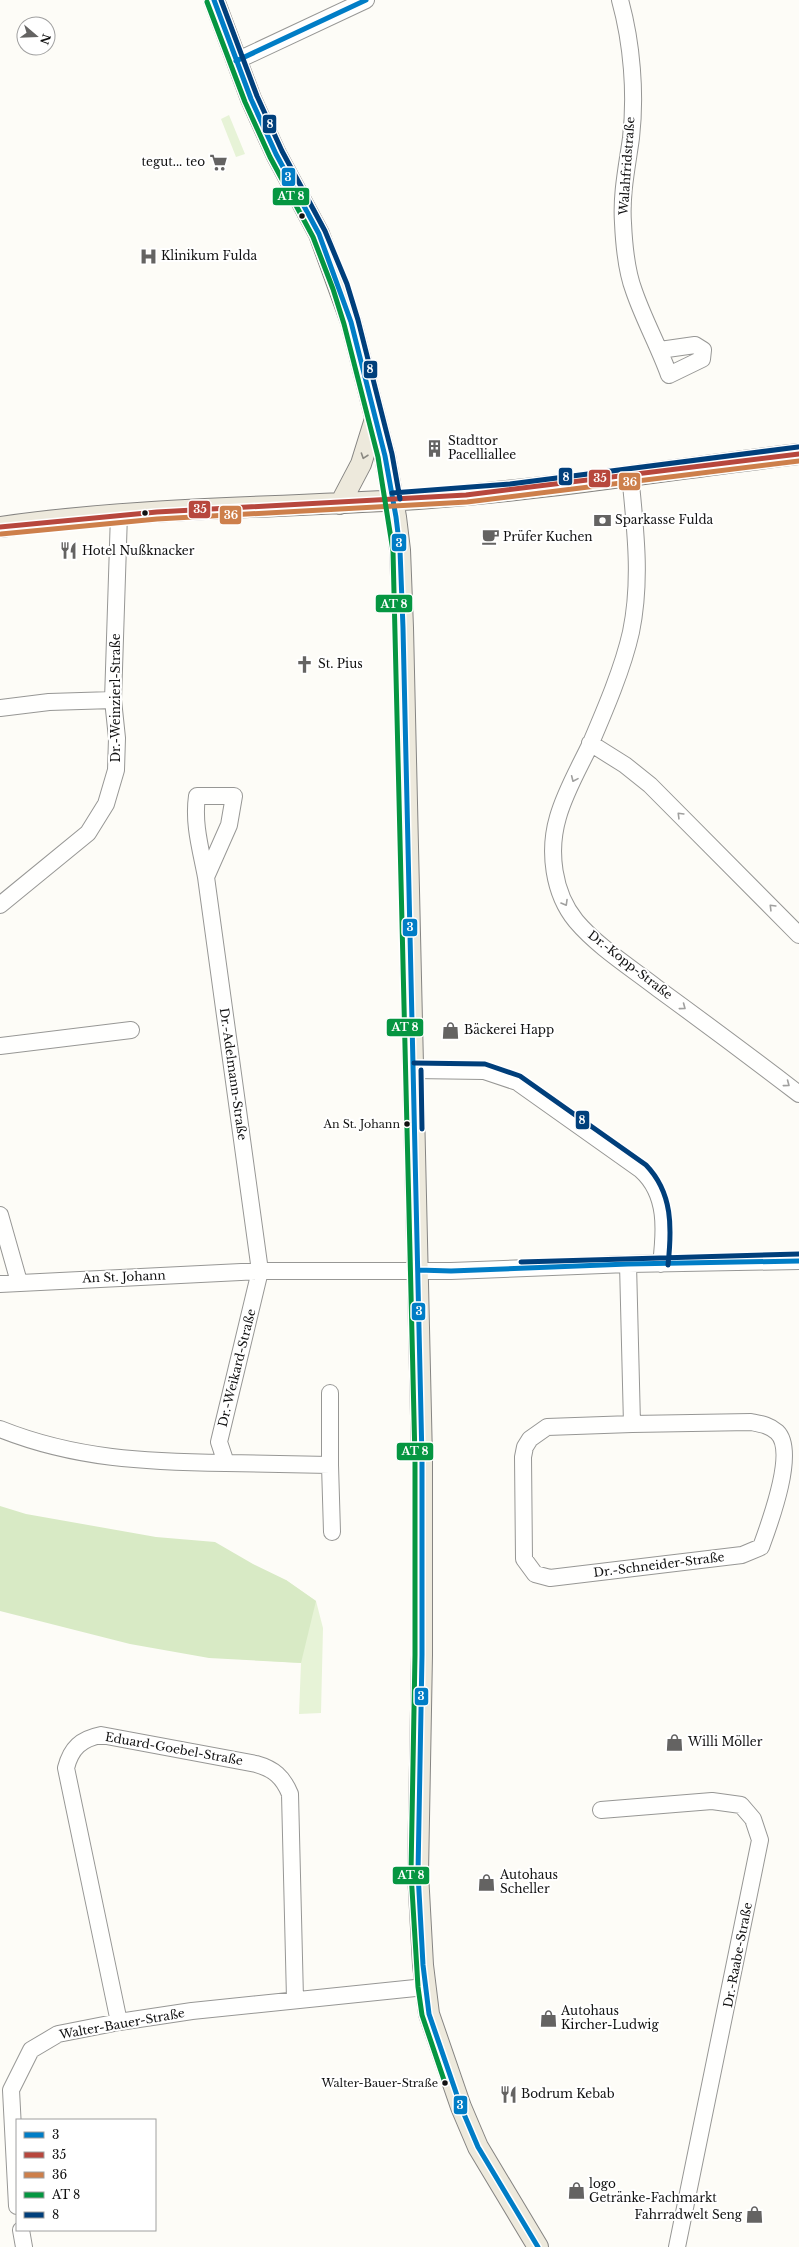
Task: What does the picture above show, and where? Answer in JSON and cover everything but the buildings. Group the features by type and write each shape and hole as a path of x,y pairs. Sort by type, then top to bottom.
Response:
{"main road":[{"path":"214,0 236,61 265,132 319,234 332,268 351,322 375,418 393,500 401,563 414,1070 422,1561 418,1873 425,1987 429,2014 437,2039 478,2147 538,2247"},
{"path":"340,504 362,464 375,418"},
{"path":"0,527 46,520 119,514 195,509 340,504 511,491 630,474 799,454"}],"street":[{"path":"236,61 366,0"},
{"name":"Walahfridstraße","path":"620,0 624,16 632,75 631,137 622,205 626,258 634,291 660,350"},
{"name":"Dr.-Kopp-Straße","path":"630,474 638,560 637,595 630,633 621,665 590,743 558,817 552,846 555,876 560,890 576,921 606,949 799,1094"},
{"name":"Dr.-Weinzierl-Straße","path":"0,905 88,833 106,804 116,770 117,738 114,700 119,514"},
{"path":"0,708 49,702 114,700"},
{"path":"590,743 625,765 650,785 799,935"},
{"name":"Dr.-Adelmann-Straße","path":"206,877 229,825 234,796 197,796 196,827 206,877 260,1271"},
{"path":"0,1046 131,1030"},
{"path":"414,1070 484,1071 517,1082 641,1170 654,1185 662,1203 664,1243 662,1264"},
{"path":"0,1215 19,1282"},
{"name":"An St. Johann","path":"0,1284 260,1271 452,1271 628,1264 799,1261"},
{"path":"628,1264 632,1424"},
{"name":"Dr.-Weikard-Straße","path":"226,1463 219,1442 260,1271"},
{"path":"330,1393 332,1532"},
{"name":"Dr.-Schneider-Straße","path":"751,1422 766,1425 778,1433 784,1446 784,1463 772,1519 761,1547 742,1555 558,1578 550,1578 535,1574 524,1559 522,1457 530,1439 547,1427 632,1424 751,1422"},
{"path":"0,1429 25,1439 92,1454 146,1462 330,1464"},
{"name":"Eduard-Goebel-Straße","path":"119,2022 66,1768 68,1760 80,1742 101,1735 256,1764 274,1771 286,1784 290,1794 295,1999"},
{"name":"Dr.-Raabe-Straße","path":"601,1810 712,1801 741,1805 753,1819 760,1840 677,2247"},
{"name":"Walter-Bauer-Straße","path":"16,2187 11,2090 31,2050 58,2034 119,2022 295,1999 425,1987"},
{"path":"21,2231 24,2247"}],"green space":[{"path":"229,115 245,154 236,157 221,119"},
{"path":"0,1506 26,1514 156,1537 215,1542 253,1564 286,1580 316,1601 301,1663 209,1658 130,1644 0,1611"},
{"path":"286,1580 316,1601 323,1628 321,1713 299,1714 301,1663 239,1659"}],"transit line":[{"name":"3","path":"214,0 251,99 276,154 319,234 351,322 385,456 396,517 400,550 403,628 422,1459 422,1655 418,1873 423,1965 429,2014 461,2107 478,2147 538,2247"},
{"name":"8","path":"221,0 257,96 282,151 325,231 347,284 358,320 392,454 400,499"},
{"name":"3","path":"236,61 366,0"},
{"path":"207,2 245,102 270,157 313,237 333,289 344,324 378,457 393,551 415,1459 415,1655 411,1873 418,1987 422,2015 445,2083"},
{"name":"8","path":"392,493 510,484 798,447"},
{"name":"35","path":"0,527 157,512 466,495 799,454"},
{"name":"36","path":"1,534 157,519 467,502 799,461"},
{"name":"8","path":"414,1063 485,1064 520,1076 646,1165 655,1176 661,1187 669,1212 670,1238 668,1265"},
{"name":"8","path":"421,1070 422,1129"},
{"name":"8","path":"521,1262 799,1254"},
{"name":"3","path":"418,1270 451,1271 628,1264 799,1261"}],"place":[{"name":"tegut... teo","path":"218,162"},
{"name":"Klinikum Fulda","path":"148,256"},
{"name":"Stadttor Pacelliallee","path":"435,448"},
{"name":"Sparkasse Fulda","path":"602,520"},
{"name":"Prüfer Kuchen","path":"490,537"},
{"name":"Hotel Nußknacker","path":"69,551"},
{"name":"St. Pius","path":"305,664"},
{"name":"Bäckerei Happ","path":"451,1030"},
{"name":"An St. Johann","path":"407,1124"},
{"name":"Willi Möller","path":"675,1742"},
{"name":"Autohaus Scheller","path":"487,1882"},
{"name":"Autohaus Kircher-Ludwig","path":"548,2018"},
{"name":"Walter-Bauer-Straße","path":"445,2083"},
{"name":"Bodrum Kebab","path":"508,2094"},
{"name":"logo Getränke-Fachmarkt","path":"576,2191"},
{"name":"Fahrradwelt Seng","path":"755,2215"}]}
